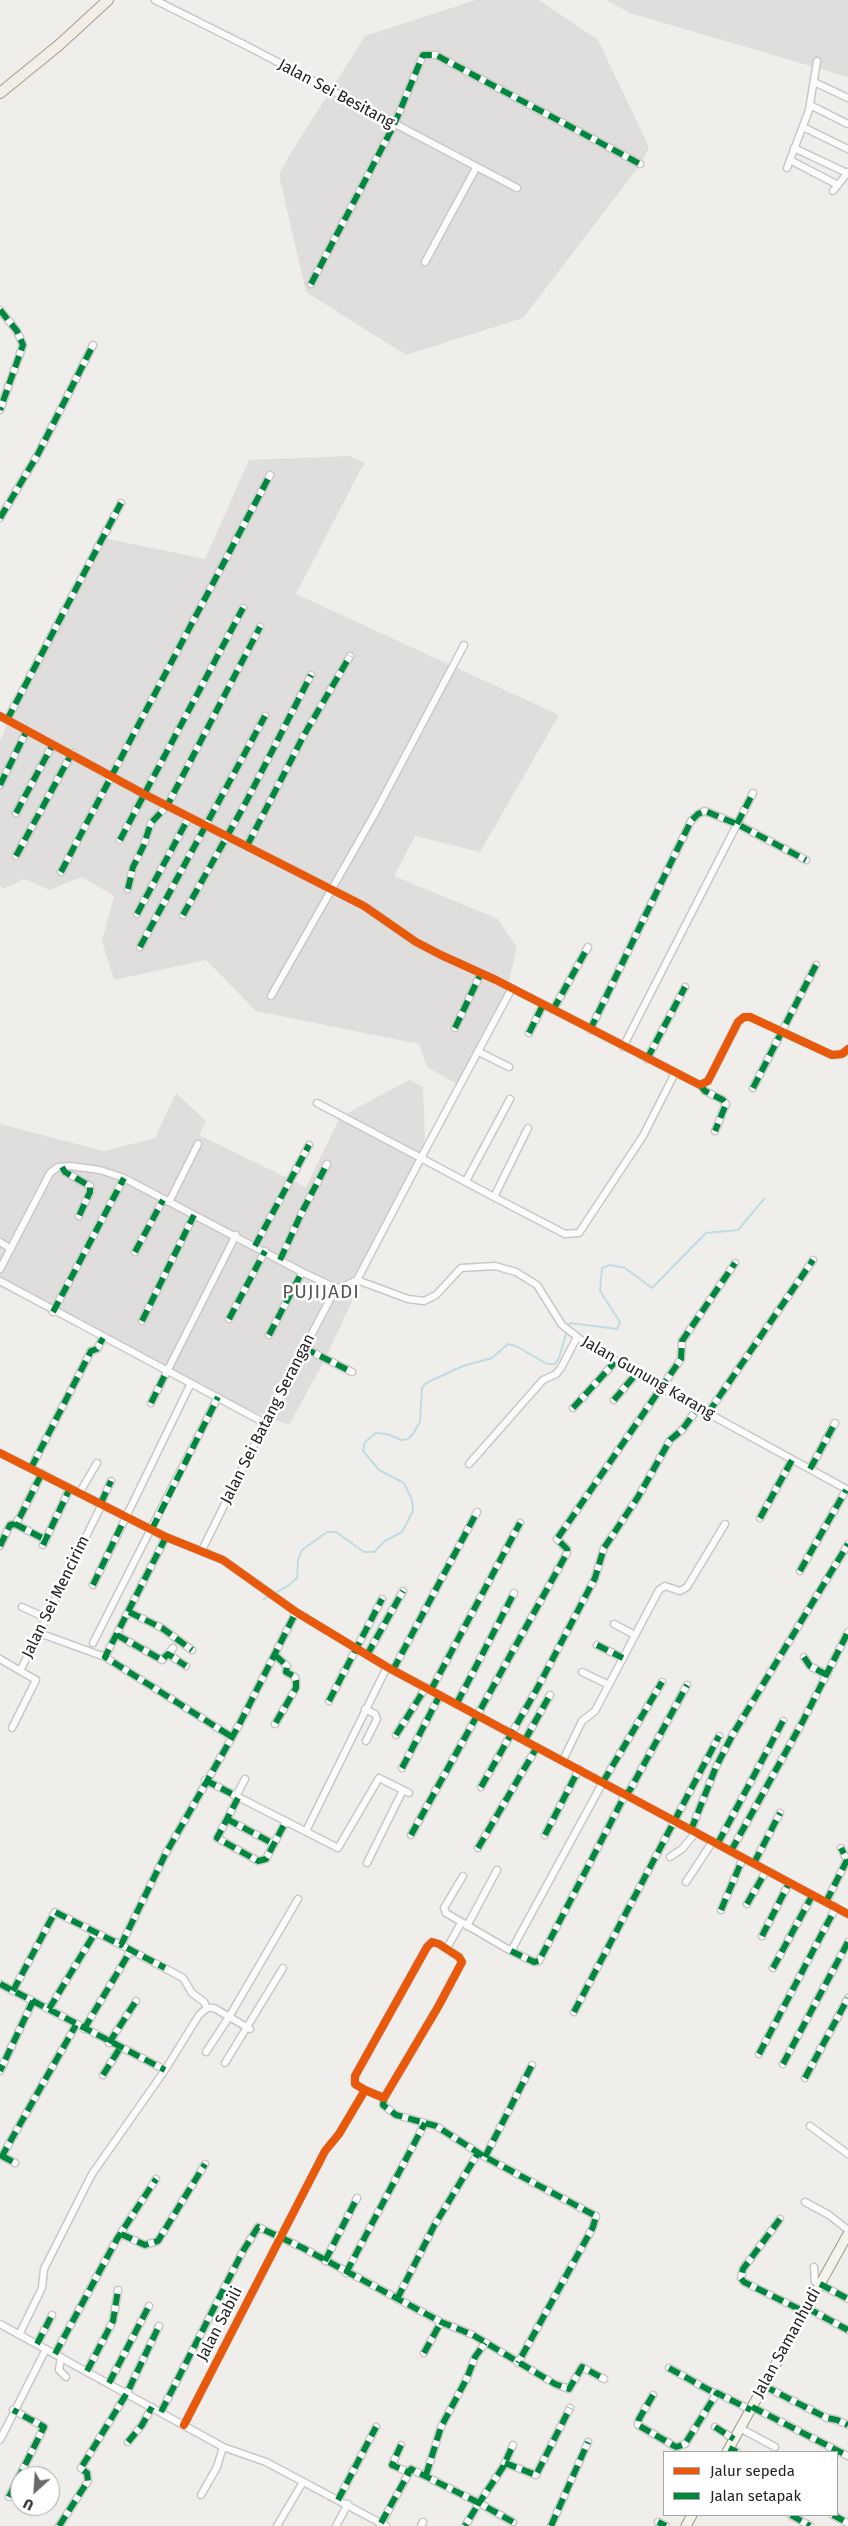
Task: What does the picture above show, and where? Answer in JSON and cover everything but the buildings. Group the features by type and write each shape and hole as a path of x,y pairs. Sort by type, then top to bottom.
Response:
{"main road":[{"path":"0,93 59,45 108,0"}],"street":[{"name":"Jalan Sei Besitang","path":"154,0 249,47 394,125 517,188"},
{"path":"311,284 394,125 422,56 431,54 511,93 640,164"},
{"path":"787,168 810,105 817,61"},
{"path":"814,82 848,98"},
{"path":"810,105 848,124"},
{"path":"803,127 848,149"},
{"path":"794,148 847,172 833,191"},
{"path":"790,160 838,185"},
{"path":"425,262 476,168"},
{"path":"0,310 17,331 23,346 0,410"},
{"path":"0,518 38,454 93,345"},
{"path":"61,872 270,475"},
{"path":"120,503 2,719 72,753 144,794 376,914 416,942 512,988 590,1030 700,1085 705,1091 723,1100 726,1104 716,1131"},
{"path":"120,840 243,608"},
{"path":"128,889 133,867 143,847 153,818 167,806 260,627"},
{"path":"271,996 332,891 464,645"},
{"path":"247,846 304,735 350,656"},
{"path":"183,915 227,837 311,675"},
{"path":"140,947 207,825 229,779 265,716"},
{"path":"0,784 27,730"},
{"path":"16,812 53,744"},
{"path":"16,856 72,753"},
{"path":"623,1047 753,793"},
{"path":"590,1030 691,821 701,812 705,811 737,824 806,860"},
{"path":"137,914 189,817"},
{"path":"553,1010 588,947"},
{"path":"753,1088 816,965"},
{"path":"455,1028 482,973"},
{"path":"647,1059 685,987"},
{"path":"0,1269 50,1173 62,1167 93,1169 124,1178 336,1288 357,1280 512,988"},
{"path":"529,1033 543,1005"},
{"path":"700,1085 708,1081 741,1018 750,1017 832,1054 842,1054 848,1049"},
{"path":"479,1052 509,1067"},
{"path":"317,1103 565,1234 579,1233 643,1136 675,1073"},
{"path":"466,1181 510,1099"},
{"path":"494,1197 528,1128"},
{"path":"135,1252 198,1144"},
{"path":"255,1246 308,1145"},
{"path":"280,1260 327,1164"},
{"path":"62,1167 65,1172 90,1186 90,1192 79,1216"},
{"path":"54,1312 124,1178"},
{"path":"142,1321 194,1214"},
{"path":"151,1404 236,1236"},
{"path":"0,1242 11,1249"},
{"path":"229,1319 265,1251"},
{"path":"708,1413 813,1260"},
{"path":"411,1835 567,1554 567,1549 556,1540 681,1359 682,1340 735,1263"},
{"name":"Jalan Gunung Karang","path":"357,1280 408,1299 424,1301 436,1295 461,1268 482,1265 506,1268 537,1285 562,1325 615,1362 847,1490"},
{"path":"269,1335 302,1272"},
{"path":"0,1281 54,1312 265,1423"},
{"name":"Jalan Sei Batang Serangan","path":"202,1550 265,1423 336,1288"},
{"path":"469,1464 543,1380 556,1374 562,1368 577,1337"},
{"path":"31,1468 91,1350 97,1349 103,1338"},
{"path":"304,1348 352,1372"},
{"path":"573,1408 615,1362"},
{"path":"614,1400 636,1374"},
{"path":"93,1585 191,1383"},
{"path":"93,1643 218,1397"},
{"path":"481,1787 595,1578 604,1548 638,1497 670,1440 682,1430 698,1408"},
{"path":"810,1469 835,1423"},
{"path":"0,1453 166,1537 202,1550 236,1568 296,1612 390,1668 676,1820 812,1896 848,1913"},
{"path":"760,1518 792,1460"},
{"path":"80,1492 97,1463"},
{"path":"0,1546 10,1525 15,1524 42,1473"},
{"name":"Jalan Sei Mencirim","path":"0,1659 21,1669 111,1480"},
{"path":"15,1524 45,1542 70,1488"},
{"path":"800,1571 847,1490"},
{"path":"306,1831 365,1709 477,1512"},
{"path":"396,1735 428,1689 520,1524"},
{"path":"563,1760 582,1720 595,1711 659,1590 665,1586 680,1591 687,1587 725,1524"},
{"path":"105,1657 166,1537"},
{"path":"670,1857 682,1849 693,1831 716,1767 733,1734 848,1544"},
{"path":"367,1655 403,1591"},
{"path":"457,1703 514,1594"},
{"path":"329,1701 382,1599"},
{"path":"22,1607 46,1618"},
{"path":"129,1612 162,1628 192,1650"},
{"path":"121,1945 166,1853 205,1780 232,1737 296,1612"},
{"path":"614,1624 635,1635"},
{"path":"731,1851 827,1675 848,1632"},
{"path":"39,1633 105,1657 232,1737"},
{"path":"117,1635 162,1660 170,1651 186,1666"},
{"path":"596,1645 623,1658"},
{"path":"275,1655 287,1666 286,1672 295,1677 296,1681 296,1688 276,1724"},
{"path":"804,1657 810,1666 827,1675"},
{"path":"12,1728 37,1681 21,1669"},
{"path":"582,1672 609,1684"},
{"path":"511,1952 603,1782 662,1682"},
{"path":"463,1876 444,1908 446,1913 511,1952 534,1962 539,1961 625,1794 630,1790 687,1685"},
{"path":"525,1740 550,1694"},
{"path":"402,1768 440,1695"},
{"path":"365,1709 375,1714 377,1719 366,1741"},
{"path":"686,1882 715,1842 783,1721"},
{"path":"574,2012 719,1736"},
{"path":"478,1848 537,1747"},
{"path":"545,1835 579,1769"},
{"path":"205,1780 338,1848 379,1778 406,1792 367,1863"},
{"path":"245,1779 217,1836 218,1840 258,1861 266,1859 286,1821"},
{"path":"754,1863 780,1813"},
{"path":"226,1819 274,1844"},
{"path":"826,1902 847,1858 841,1848"},
{"path":"721,1910 743,1858"},
{"path":"447,1948 497,1870"},
{"path":"747,1904 766,1871"},
{"path":"762,1936 790,1884"},
{"path":"773,1968 812,1896"},
{"path":"206,2052 230,2017 298,1899"},
{"path":"759,2054 836,1907"},
{"path":"13,1991 54,1912 183,1978 192,1993 204,2002 207,2008"},
{"path":"49,2009 95,1933"},
{"path":"384,2098 355,2084 355,2076 427,1947 434,1942 447,1948 459,1957 461,1964 417,2044 384,2098 383,2105 396,2115 436,2126 485,2157 596,2216 592,2227 518,2363"},
{"path":"783,2064 848,1942"},
{"path":"84,2029 131,1950"},
{"path":"225,2063 249,2028 283,1968"},
{"path":"0,1984 164,2070"},
{"path":"805,2078 848,1998"},
{"path":"0,2071 33,2001"},
{"path":"109,2042 136,2001"},
{"path":"19,2335 42,2288 44,2269 92,2174 164,2070 199,2015 207,2008 214,2008 249,2028"},
{"path":"15,2163 1,2156 76,2024"},
{"path":"103,2075 120,2048"},
{"path":"485,2157 532,2065"},
{"name":"Jalan Sabili","path":"184,2425 312,2173 364,2090"},
{"path":"346,2273 426,2122"},
{"path":"810,2126 848,2154"},
{"path":"397,2299 430,2234 478,2153"},
{"path":"120,2234 145,2246 158,2241 205,2164"},
{"path":"66,2377 59,2370 58,2356 120,2234 156,2179"},
{"path":"325,2261 357,2198"},
{"path":"805,2202 829,2215 848,2230"},
{"path":"780,2218 743,2270 741,2278 744,2282 848,2330"},
{"path":"161,2412 254,2230 260,2227 441,2322 472,2335 518,2363 569,2389 582,2367 604,2379"},
{"name":"Jalan Samanhudi","path":"731,2451 734,2438 820,2284 844,2251 848,2234"},
{"path":"814,2267 813,2280 848,2299"},
{"path":"87,2371 113,2321 118,2290"},
{"path":"108,2383 149,2306"},
{"path":"37,2344 52,2315"},
{"path":"424,2353 441,2322"},
{"path":"0,2324 127,2392 223,2447 266,2462 348,2504 382,2525 408,2472 414,2469 513,2522"},
{"path":"58,2526 88,2481 87,2473 81,2468 127,2392 159,2326"},
{"path":"426,2476 440,2427 467,2378 475,2357 485,2343"},
{"path":"0,2440 13,2410 46,2349"},
{"path":"669,2368 716,2394 751,2408 838,2451"},
{"path":"764,2386 827,2418 837,2420 848,2426"},
{"path":"653,2395 639,2419 638,2425 672,2446 680,2448 685,2444 716,2394"},
{"path":"128,2442 142,2425 152,2407"},
{"path":"505,2462 536,2475 570,2408"},
{"path":"9,2497 44,2427 13,2410"},
{"path":"338,2500 376,2427"},
{"path":"715,2427 734,2438"},
{"path":"740,2428 775,2447"},
{"path":"551,2526 588,2442"},
{"path":"401,2445 392,2465 408,2472"},
{"path":"465,2526 505,2462 513,2445"},
{"path":"201,2495 217,2467 223,2447"},
{"path":"277,2526 303,2482"},
{"path":"336,2526 348,2504"},
{"path":"793,2516 810,2526"},
{"path":"835,2516 848,2523"},
{"path":"658,2522 666,2526"}],"shaded area":[{"path":"476,0 539,0 598,40 649,147 640,165 523,318 406,355 306,292 279,175 287,159 365,36"},
{"path":"606,0 848,0 848,77 630,13"},
{"path":"349,456 364,463 296,594 559,715 480,852 415,836 394,876 498,919 517,948 506,992 460,1086 427,1067 419,1044 256,1011 206,960 114,980 102,941 114,896 82,877 49,890 25,879 3,889 0,885 0,741 36,660 99,537 205,559 249,460"},
{"path":"409,1080 423,1087 425,1139 421,1155 324,1361 289,1425 255,1412 136,1356 0,1287 0,1124 104,1151 155,1138 176,1093 206,1121 199,1135 306,1187 340,1117"}],"waterway":[{"path":"568,1327 570,1323 617,1329 620,1322 600,1291 602,1268 610,1265 625,1268 652,1288 706,1233 738,1230 764,1199"},
{"path":"264,1599 288,1586 297,1578 298,1560 302,1550 327,1532 336,1532 364,1552 374,1552 385,1541 402,1532 413,1511 412,1500 404,1483 379,1470 363,1451 365,1442 376,1433 387,1434 401,1440 408,1439 413,1434 420,1422 422,1388 426,1383 463,1366 492,1358 508,1344 516,1346 547,1364 555,1364 559,1358 567,1331"}],"marked path":[{"path":"311,284 394,125 423,55 436,55 640,164"},
{"path":"0,310 17,331 23,345 0,410"},
{"path":"0,518 38,454 93,345"},
{"path":"61,872 270,475"},
{"path":"7,720 121,503"},
{"path":"120,840 243,608"},
{"path":"128,889 133,867 143,847 151,823 167,806 260,627"},
{"path":"247,846 304,735 350,656"},
{"path":"183,915 245,804 311,675"},
{"path":"140,947 265,716"},
{"path":"0,785 27,730"},
{"path":"16,813 53,744"},
{"path":"16,856 72,753"},
{"path":"737,824 753,793"},
{"path":"590,1030 691,821 698,814 705,811 737,824 806,860"},
{"path":"137,914 189,817"},
{"path":"553,1010 588,947"},
{"path":"753,1088 816,965"},
{"path":"455,1028 481,973"},
{"path":"647,1059 685,987"},
{"path":"529,1033 543,1005"},
{"path":"700,1085 705,1091 723,1100 726,1104 715,1131"},
{"path":"255,1246 309,1145"},
{"path":"280,1260 327,1164"},
{"path":"62,1167 65,1172 90,1186 90,1192 79,1216"},
{"path":"53,1312 124,1178"},
{"path":"135,1252 163,1200"},
{"path":"142,1321 194,1215"},
{"path":"229,1319 265,1251"},
{"path":"708,1413 813,1260"},
{"path":"411,1835 567,1553 567,1549 557,1539 681,1359 682,1341 735,1263"},
{"path":"269,1335 302,1272"},
{"path":"31,1468 91,1351 97,1349 103,1338"},
{"path":"304,1348 352,1372"},
{"path":"573,1408 615,1362"},
{"path":"151,1403 167,1371"},
{"path":"614,1400 636,1374"},
{"path":"152,1529 218,1397"},
{"path":"481,1787 538,1687 595,1578 604,1548 638,1497 670,1440 682,1430 698,1408"},
{"path":"810,1469 835,1423"},
{"path":"760,1518 792,1460"},
{"path":"0,1546 10,1525 15,1524 20,1517 42,1473"},
{"path":"101,1503 111,1481"},
{"path":"43,1545 70,1488"},
{"path":"800,1571 846,1490"},
{"path":"393,1670 477,1512"},
{"path":"93,1585 126,1516"},
{"path":"431,1690 520,1523"},
{"path":"15,1524 46,1540"},
{"path":"166,1537 105,1657 232,1737"},
{"path":"691,1830 716,1767 733,1734 848,1544"},
{"path":"367,1655 403,1591"},
{"path":"457,1703 514,1593"},
{"path":"329,1701 382,1599"},
{"path":"129,1612 162,1628 192,1650"},
{"path":"13,1991 55,1912 121,1945 166,1853 239,1725 296,1612"},
{"path":"731,1851 803,1721 848,1632"},
{"path":"117,1635 162,1660 168,1654 186,1666"},
{"path":"597,1645 623,1658"},
{"path":"275,1655 287,1666 286,1672 295,1677 296,1681 296,1688 275,1724"},
{"path":"804,1657 810,1666 827,1675"},
{"path":"603,1782 662,1682"},
{"path":"511,1951 534,1962 539,1961 625,1795 630,1790 687,1685"},
{"path":"396,1735 426,1687"},
{"path":"402,1768 440,1695"},
{"path":"525,1740 550,1695"},
{"path":"718,1843 783,1721"},
{"path":"574,2012 719,1736"},
{"path":"478,1848 537,1747"},
{"path":"545,1835 579,1769"},
{"path":"205,1780 236,1796"},
{"path":"238,1798 217,1838 258,1861 266,1859 286,1821"},
{"path":"754,1863 780,1813"},
{"path":"227,1819 274,1844"},
{"path":"826,1902 847,1860 841,1848"},
{"path":"721,1910 743,1858"},
{"path":"747,1904 766,1871"},
{"path":"762,1936 789,1883"},
{"path":"773,1968 812,1896"},
{"path":"759,2054 836,1907"},
{"path":"49,2009 95,1933"},
{"path":"783,2064 848,1942"},
{"path":"127,1948 165,1968"},
{"path":"84,2029 131,1950"},
{"path":"0,1984 33,2001 0,2071"},
{"path":"805,2078 848,1998"},
{"path":"33,2001 165,2070"},
{"path":"109,2043 136,2001"},
{"path":"0,2155 2,2156 76,2025"},
{"path":"103,2075 120,2048"},
{"path":"485,2157 532,2065"},
{"path":"384,2098 383,2105 396,2115 436,2126 485,2157 596,2216 593,2227 518,2363"},
{"path":"346,2273 425,2123"},
{"path":"397,2299 434,2226 478,2153"},
{"path":"2,2156 15,2163"},
{"path":"121,2234 145,2245 158,2241 205,2164"},
{"path":"55,2354 117,2239 156,2179"},
{"path":"325,2261 357,2198"},
{"path":"780,2219 743,2269 741,2278 744,2282 805,2312"},
{"path":"161,2412 243,2251 258,2227 303,2248 441,2322 473,2335 555,2384 569,2389 582,2367 604,2379"},
{"path":"820,2284 848,2299"},
{"path":"87,2371 113,2321 118,2290"},
{"path":"109,2383 149,2306"},
{"path":"807,2308 848,2330"},
{"path":"37,2344 52,2315"},
{"path":"424,2353 441,2322"},
{"path":"59,2526 88,2481 87,2473 81,2468 127,2393 159,2326"},
{"path":"426,2475 441,2427 467,2378 475,2357 485,2343"},
{"path":"669,2368 716,2394"},
{"path":"764,2386 827,2418 848,2425"},
{"path":"653,2395 639,2419 638,2425 676,2447 685,2444 717,2393 751,2410"},
{"path":"128,2442 142,2425 152,2407"},
{"path":"752,2407 848,2456"},
{"path":"505,2463 536,2475 570,2408"},
{"path":"9,2497 44,2427 13,2410"},
{"path":"338,2500 376,2427"},
{"path":"715,2427 734,2439"},
{"path":"551,2526 588,2442"},
{"path":"401,2445 392,2465 408,2472"},
{"path":"513,2445 503,2467 479,2503 513,2522"},
{"path":"729,2448 735,2451"},
{"path":"381,2523 411,2469 479,2503 465,2526"},
{"path":"793,2516 810,2526"},
{"path":"835,2516 848,2523"},
{"path":"658,2522 666,2526"}],"cycle path":[{"path":"0,716 144,794 364,906 416,942 496,980 700,1085 708,1081 738,1022 744,1017 750,1017 832,1055 842,1054 848,1049"},
{"path":"0,1453 166,1537 223,1560 296,1612 387,1667 848,1914"},
{"path":"184,2425 325,2151 339,2134 365,2090 384,2098 438,2007 462,1962 459,1957 439,1944 432,1942 427,1947 355,2076 355,2084 365,2090"}],"district":[{"name":"PUJIJADI","path":"321,1293"}]}
